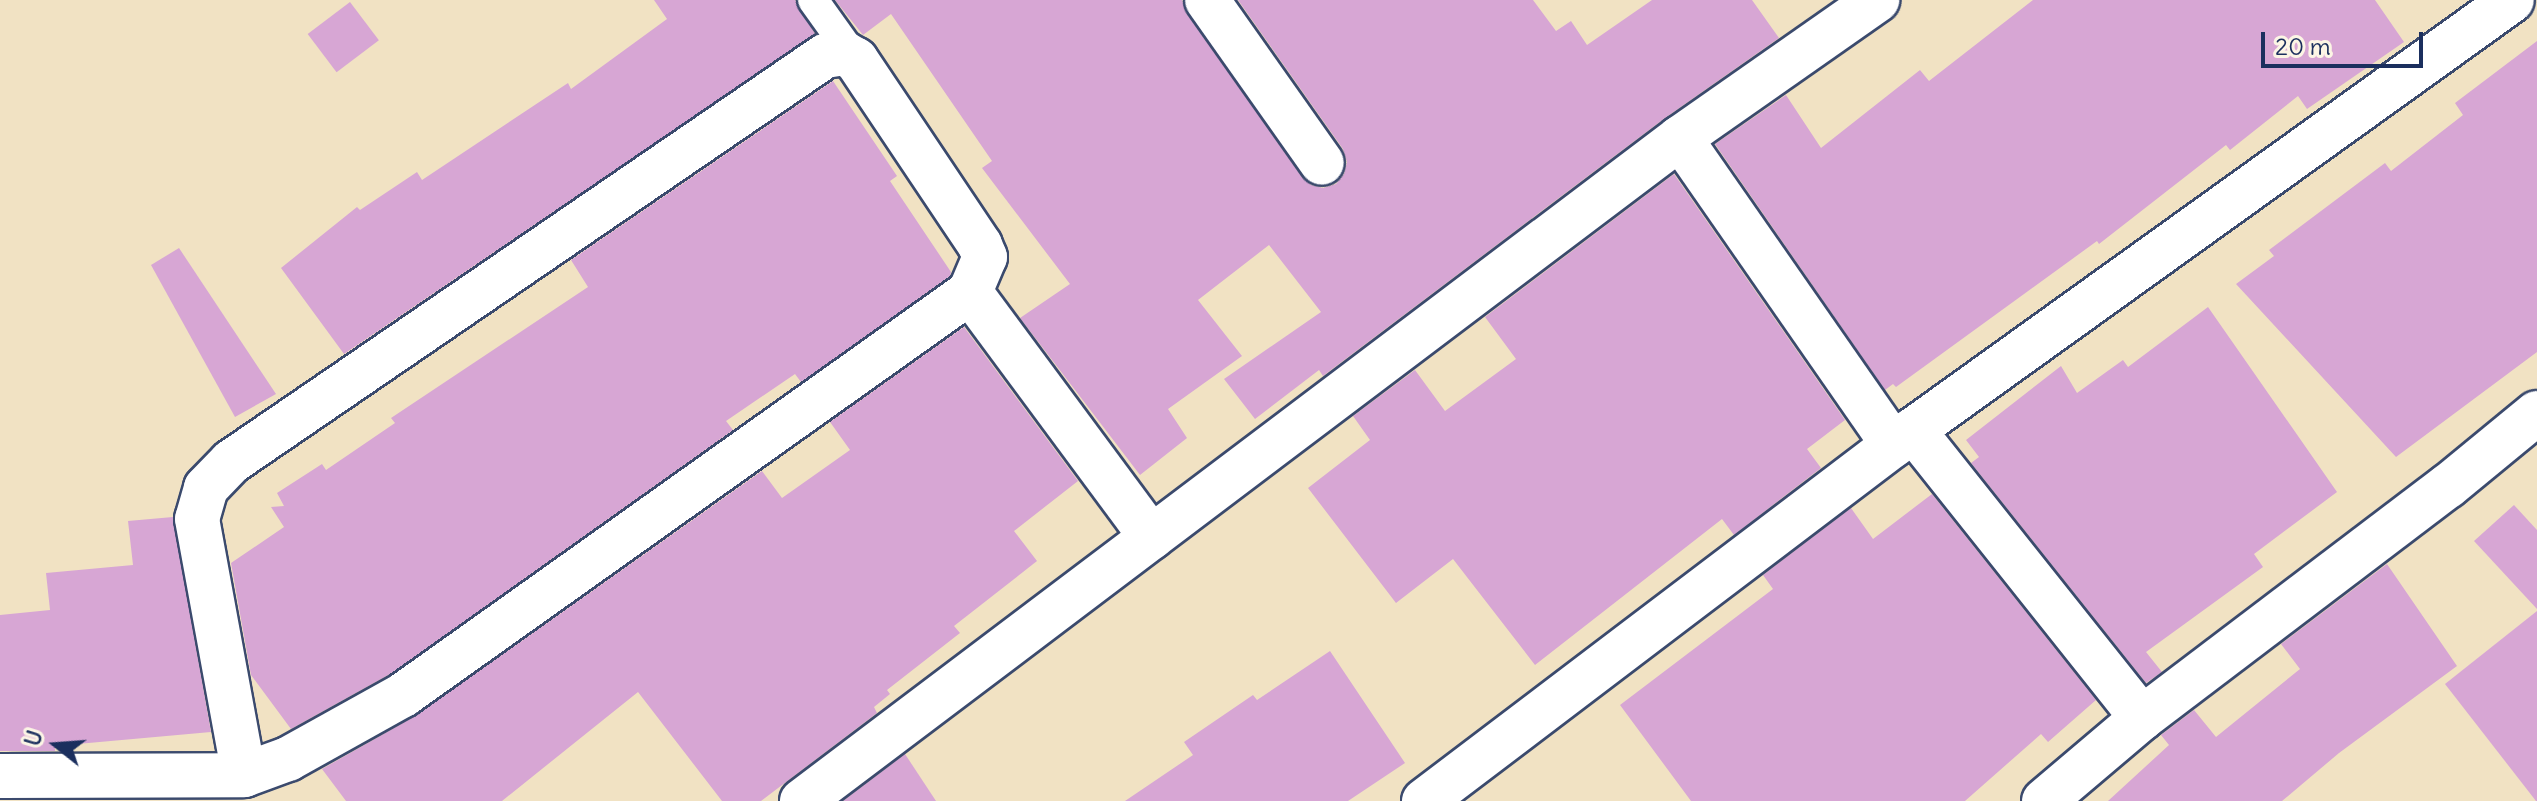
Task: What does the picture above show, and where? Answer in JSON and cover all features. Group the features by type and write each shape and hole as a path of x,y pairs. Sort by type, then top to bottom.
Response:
{"street":[{"path":"1207,0 1322,163"},
{"path":"802,801 1680,138 1877,0"},
{"path":"1424,801 1903,437 2512,0"},
{"path":"0,776 244,775 288,759 403,695 970,292 985,257 980,245 856,60 844,53 825,56 231,462 206,488 197,519 244,775"},
{"path":"1680,138 1903,437 2142,718"},
{"path":"970,292 1151,537"},
{"path":"2044,801 2142,718 2448,486 2537,413"}],"lane":[{"path":"813,0 856,60"}],"building":[{"path":"654,0 795,0 815,34 344,354 281,268 357,207 360,210 417,172 422,180 568,83 571,89 667,19"},
{"path":"835,0 1182,0 1187,14 1302,177 1311,185 1323,188 1336,184 1344,174 1347,162 1343,149 1238,0 1533,0 1556,31 1571,21 1587,45 1652,0 1752,0 1779,38 1665,118 1323,376 1319,370 1255,419 1224,379 1321,312 1269,245 1198,300 1242,356 1168,409 1187,438 1140,475 1020,318 1070,284 982,168 992,161 891,14 863,35"},
{"path":"2033,0 2375,0 2404,42 2307,109 2298,96 2230,150 2226,145 2099,244 2097,241 1896,387 1893,384 1885,390 1715,144 1786,95 1821,148 1920,70 1929,81"},
{"path":"350,2 379,40 337,72 308,34"},
{"path":"2537,41 2537,352 2396,457 2236,284 2274,256 2269,250 2385,163 2391,171 2463,115 2455,103"},
{"path":"833,81 897,176 890,181 951,272 950,276 801,382 795,374 726,421 733,430 390,674 291,729 251,675 231,563 284,527 271,507 284,506 277,493 322,464 326,470 395,423 391,418 588,287 571,260"},
{"path":"1674,174 1845,420 1807,449 1821,468 1734,535 1722,519 1535,665 1453,559 1396,603 1308,488 1370,440 1353,416 1415,370 1445,411 1516,359 1485,317"},
{"path":"179,248 276,394 235,417 151,265"},
{"path":"2208,307 2337,492 2254,554 2263,567 2146,652 2162,672 2146,683 1971,463 1979,457 1966,440 2061,366 2077,393 2123,360 2128,367"},
{"path":"964,327 1078,481 1014,531 1037,561 954,626 960,633 887,690 890,694 874,707 877,713 761,801 722,801 638,692 502,801 346,801 322,769 417,715 762,471 782,498 850,450 830,422"},
{"path":"1932,494 2096,700 2048,742 2041,734 1965,801 1691,801 1620,705 1773,589 1763,575 1851,508 1873,539"},
{"path":"2514,505 2537,530 2537,609 2474,541"},
{"path":"173,517 211,732 55,746 55,751 0,751 0,615 50,610 46,573 133,565 128,521"},
{"path":"2387,564 2457,666 2339,753 2282,801 2108,801 2169,745 2161,735 2194,710 2216,737 2300,669 2281,644"},
{"path":"2537,611 2537,801 2536,801 2445,684"},
{"path":"1330,651 1405,763 1348,801 1125,801 1193,755 1184,742 1253,695 1257,700"},
{"path":"905,754 936,801 843,801"}]}
